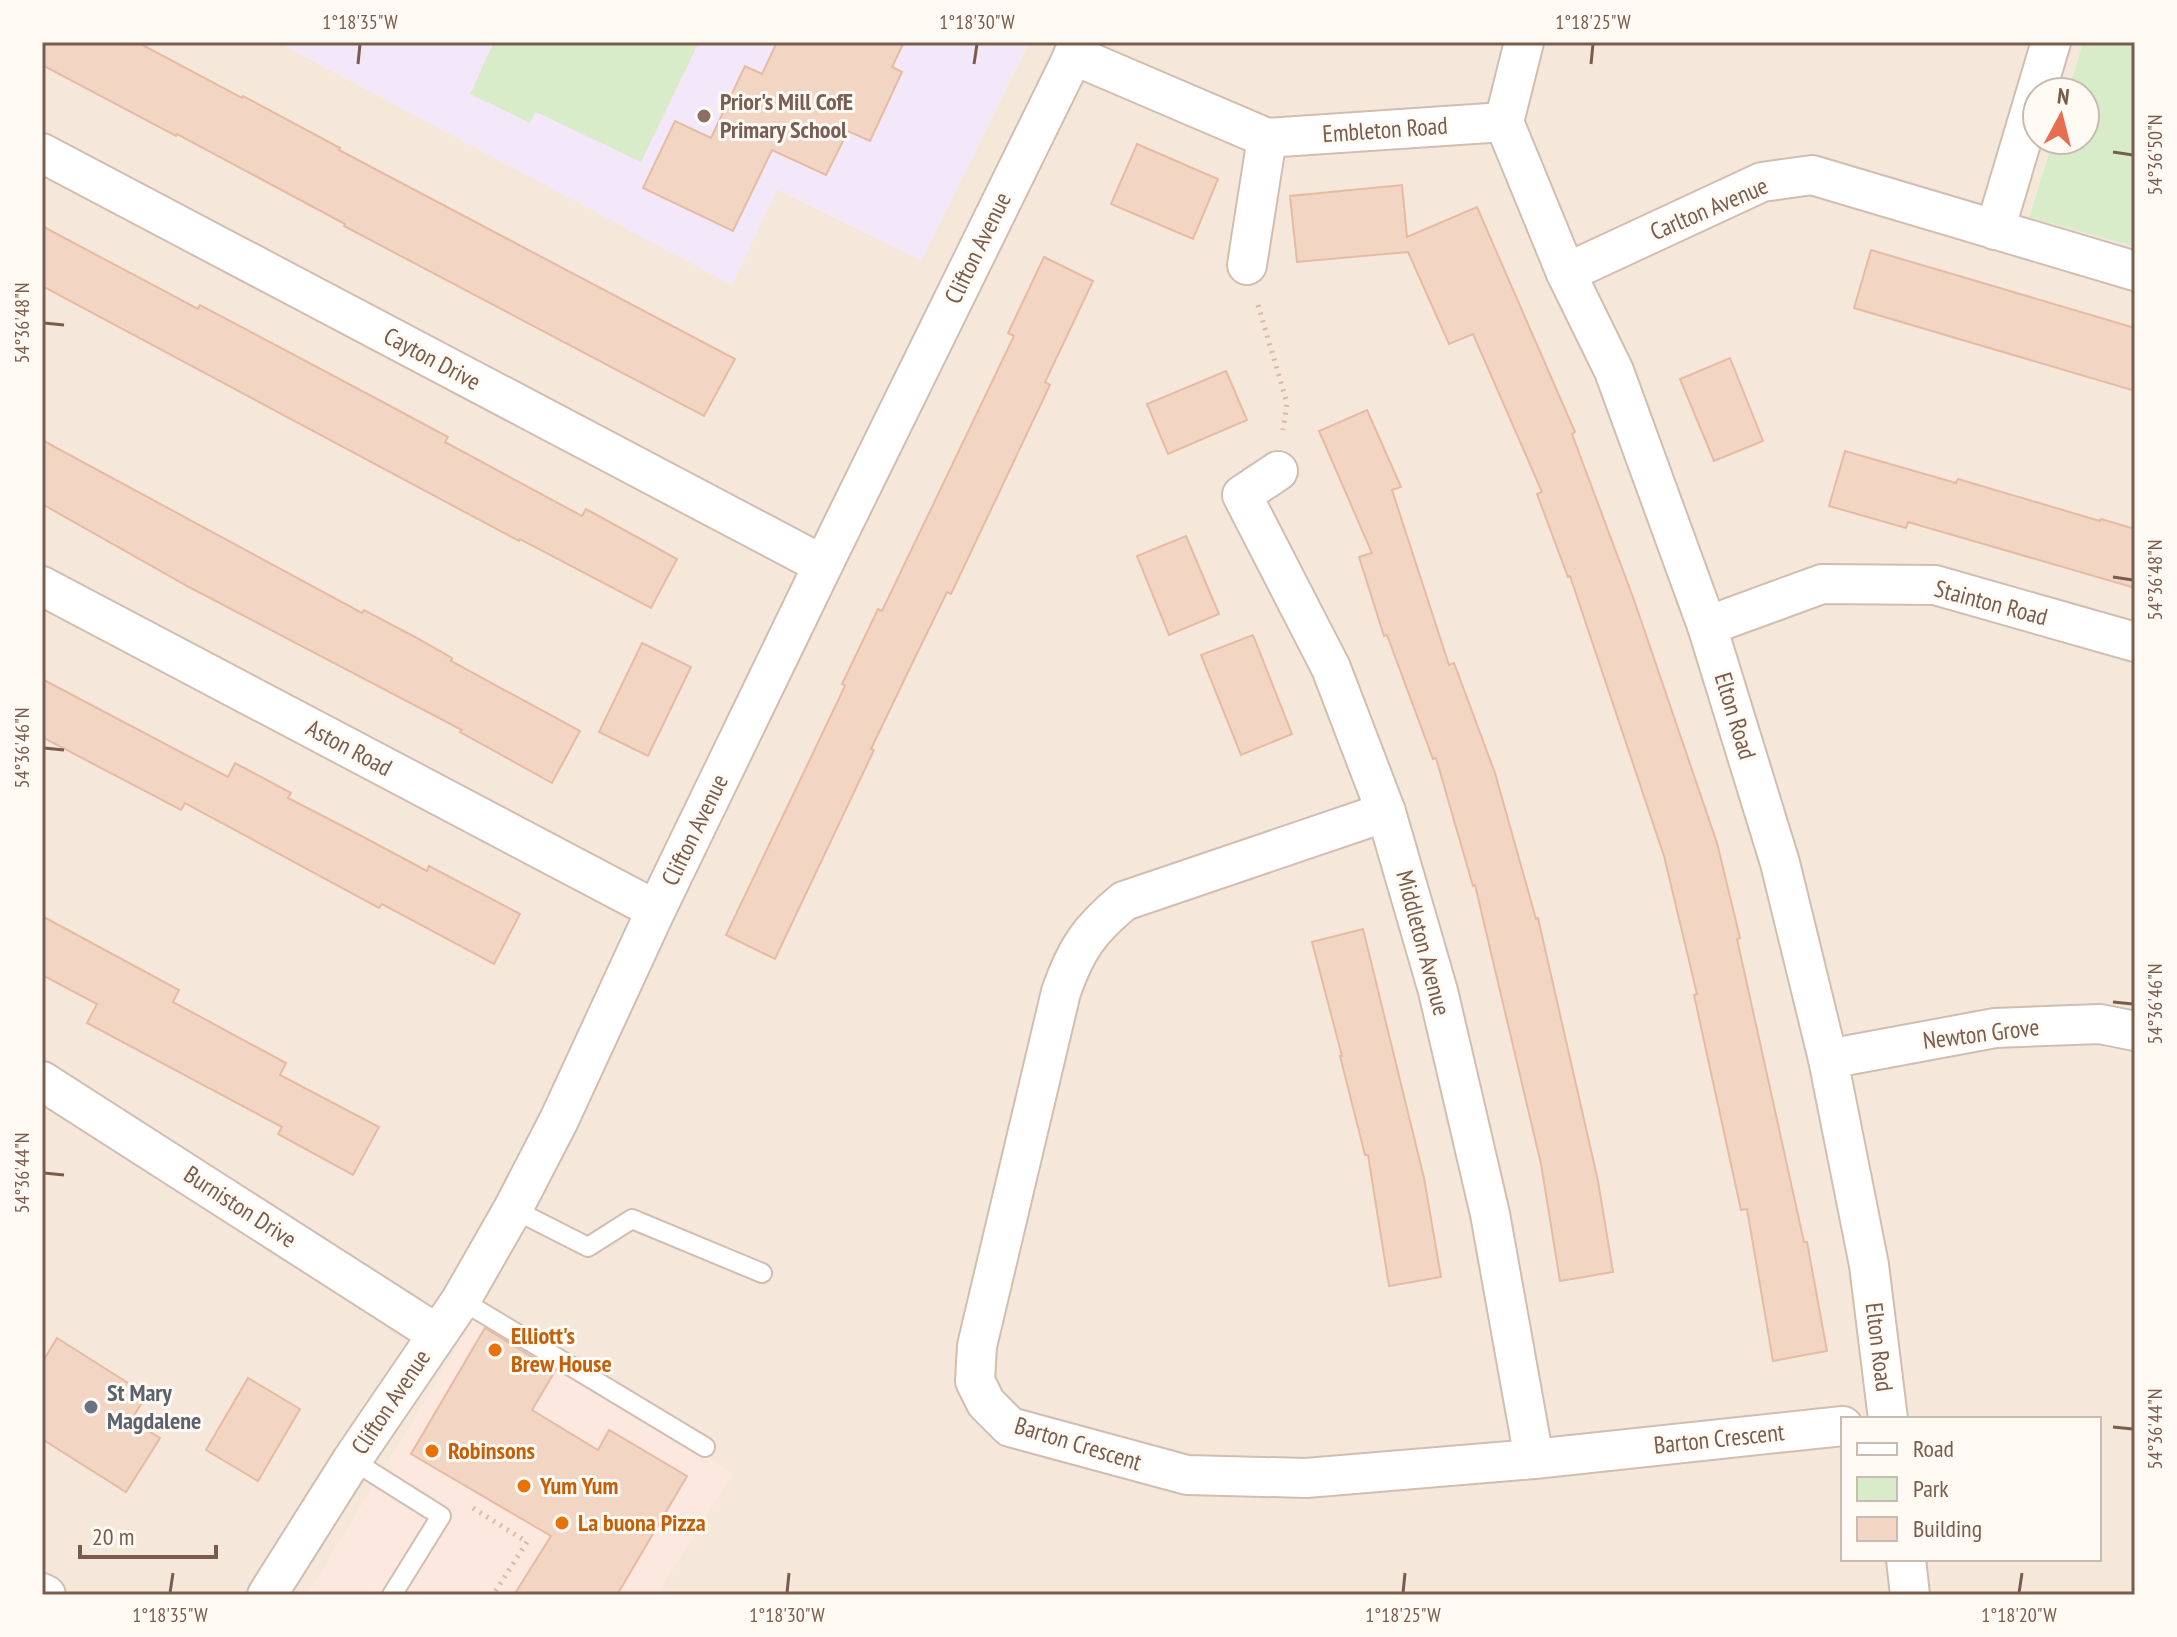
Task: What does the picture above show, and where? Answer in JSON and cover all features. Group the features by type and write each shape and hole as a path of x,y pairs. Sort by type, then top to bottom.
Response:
{"street":[{"path":"1504,122 1524,42"},
{"path":"1995,230 2051,42"},
{"name":"Embleton Road","path":"1077,48 1267,138 1504,122"},
{"name":"Clifton Avenue","path":"267,1595 352,1460 461,1300 513,1209 559,1120 656,910 823,565 1077,48"},
{"name":"Elton Road","path":"1504,122 1566,273 1614,371 1707,626 1780,863 1828,1059 1869,1265 1888,1417"},
{"path":"1247,265 1267,138"},
{"name":"Cayton Drive","path":"42,153 823,565"},
{"name":"Carlton Avenue","path":"1566,273 1762,182 1812,175 2135,271"},
{"name":"Middleton Avenue","path":"1278,471 1242,495 1331,668 1386,812 1438,991 1483,1184 1534,1459"},
{"name":"Stainton Road","path":"1707,626 1822,584 1935,585 2135,642"},
{"name":"Aston Road","path":"42,586 656,910"},
{"name":"Barton Crescent","path":"1386,812 1124,901 1085,938 1070,964 1061,992 977,1346 975,1381 986,1403 1010,1427 1187,1475 1306,1478 1534,1459 1841,1426"},
{"name":"Newton Grove","path":"1828,1059 1995,1028 2100,1024 2135,1031"},
{"name":"Burniston Drive","path":"42,1081 437,1334"},
{"path":"1906,1561 1910,1595"}],"lane":[{"path":"513,1209 588,1247 632,1219 762,1273"},
{"path":"461,1300 705,1447"},
{"path":"352,1460 441,1516 392,1595"}],"path":[{"path":"1247,265 1287,403 1278,471"}],"shaded area":[{"path":"42,42 278,42 732,284 777,189 921,260 1029,42 2083,42 2073,76 2021,76 2021,156 2048,156 2029,216 2135,247 2135,1595 656,1595 732,1474 475,1319 308,1595 42,1595"},
{"name":"Prior's Mill CofE Primary School","path":"278,42 1029,42 921,260 777,189 732,285"},
{"path":"475,1319 733,1474 656,1595 308,1595"}],"green space":[{"path":"494,42 689,42 697,46 641,162 536,112 530,123 470,94"},
{"path":"2083,42 2135,42 2135,247 2029,217 2048,156 2101,156 2101,76 2073,76"}],"building":[{"path":"42,42 137,42 735,359 704,416 42,65"},
{"path":"777,42 904,42 892,67 902,72 870,141 848,131 826,175 772,150 733,231 643,188 675,121 711,138 745,66 762,74"},
{"path":"1137,144 1218,179 1193,239 1111,204"},
{"path":"1402,185 1407,237 1477,207 1575,432 1572,434 1634,600 1717,843 1804,1242 1807,1242 1827,1351 1773,1361 1747,1209 1741,1210 1694,995 1697,994 1664,856 1570,576 1537,494 1542,492 1473,334 1449,344 1408,252 1297,262 1290,196"},
{"path":"42,226 198,309 200,305 448,437 445,442 582,516 586,509 677,559 651,608 519,541 42,286"},
{"path":"1871,250 2135,328 2135,391 1854,308"},
{"path":"1044,257 1093,281 1045,382 1050,385 951,594 947,592 871,749 874,750 775,959 726,935 845,686 842,684 878,609 882,611 1014,336 1008,333"},
{"path":"1730,358 1763,441 1714,461 1680,379"},
{"path":"1226,371 1247,420 1168,454 1147,404"},
{"path":"1367,410 1401,487 1392,490 1449,665 1454,663 1495,773 1538,918 1598,1181 1613,1272 1560,1281 1541,1164 1475,885 1436,758 1433,759 1387,635 1384,636 1359,557 1372,553 1319,431"},
{"path":"42,440 362,613 364,610 415,637 452,658 451,661 580,731 552,783 460,732 462,730 189,587 42,504"},
{"path":"1845,451 2135,529 2135,588 1908,522 1906,528 1829,506"},
{"path":"1186,536 1219,614 1169,635 1137,556"},
{"path":"1253,635 1292,734 1241,755 1201,655"},
{"path":"642,643 691,667 648,756 599,732"},
{"path":"42,679 228,777 235,763 291,793 288,798 427,871 429,866 520,914 494,964 382,904 379,908 185,803 181,810 42,737"},
{"path":"42,916 179,990 173,1002 286,1063 280,1075 379,1127 353,1175 278,1134 282,1127 87,1023 97,1004 42,975"},
{"path":"1363,929 1424,1178 1441,1277 1389,1286 1368,1155 1365,1155 1312,942"},
{"path":"485,1328 555,1371 532,1410 598,1450 609,1430 687,1476 617,1595 514,1595 551,1536 411,1454"},
{"name":"St Mary Magdalene","path":"57,1338 147,1395 131,1420 160,1438 126,1492 42,1439 42,1363"},
{"path":"248,1378 300,1409 258,1481 206,1450"}],"place":[{"name":"Prior's Mill CofE Primary School","path":"704,116"},
{"name":"Elliott's Brew House","path":"495,1350"},
{"name":"St Mary Magdalene","path":"91,1407"},
{"name":"Robinsons","path":"432,1451"},
{"name":"Yum Yum","path":"524,1486"},
{"name":"La buona Pizza","path":"562,1523"}]}
